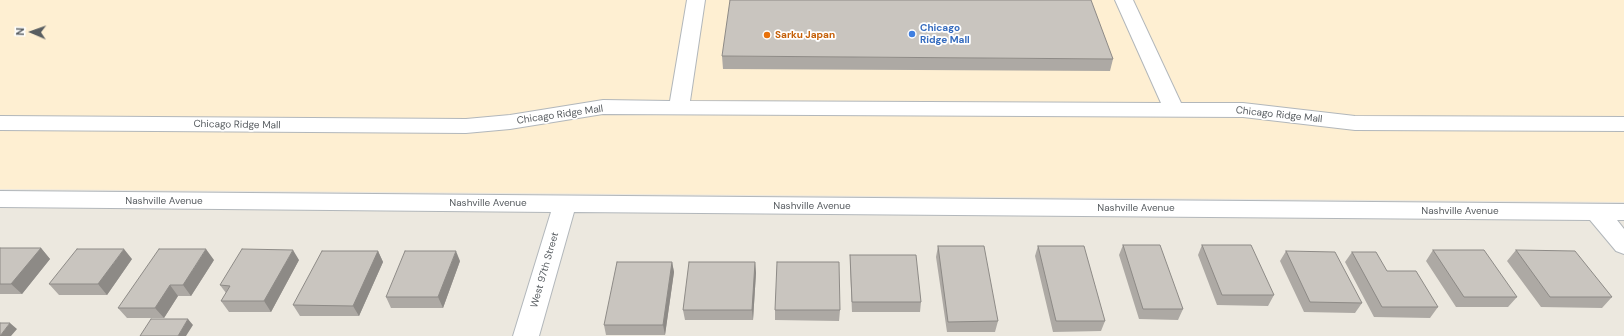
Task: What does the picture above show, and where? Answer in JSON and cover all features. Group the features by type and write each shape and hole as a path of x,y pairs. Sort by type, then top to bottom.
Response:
{"street":[{"path":"679,108 696,0"},
{"path":"1124,0 1174,110"},
{"name":"Chicago Ridge Mall","path":"0,123 466,126 510,122 603,108 679,108 1243,110 1355,123 1624,124"},
{"name":"Nashville Avenue","path":"0,199 1624,212"},
{"name":"West 97th Street","path":"526,336 565,204"},
{"path":"1596,212 1624,246"}],"shaded area":[{"name":"Chicago Ridge Mall","path":"0,0 1624,0 1624,202 0,189"}],"building":[{"name":"Chicago Ridge Mall","path":"730,0 1091,0 1113,59 722,56"},
{"path":"1123,245 1160,245 1183,309 1143,309"},
{"path":"1202,245 1251,245 1274,295 1222,295"},
{"path":"938,246 984,246 998,321 948,322"},
{"path":"1038,246 1084,246 1105,321 1056,321"},
{"path":"0,248 41,248 11,284 0,284"},
{"path":"77,249 124,249 98,284 49,284"},
{"path":"159,249 206,249 183,285 170,285 155,308 118,308"},
{"path":"242,249 293,250 264,301 221,301 230,286 220,285"},
{"path":"1433,250 1484,250 1517,297 1464,297"},
{"path":"1516,250 1575,251 1612,297 1550,297"},
{"path":"322,251 378,251 353,306 293,305"},
{"path":"405,251 456,251 438,297 386,297"},
{"path":"1286,251 1335,252 1362,303 1310,302"},
{"path":"1352,252 1376,252 1387,271 1416,271 1438,307 1382,307"},
{"path":"850,255 916,255 921,302 852,302"},
{"path":"617,262 672,262 663,325 604,325"},
{"path":"689,262 755,262 752,310 683,310"},
{"path":"777,262 839,262 840,310 775,310"},
{"path":"151,319 188,319 178,336 140,336"},
{"path":"0,323 10,323 0,336"}],"place":[{"name":"Chicago Ridge Mall","path":"912,34"},
{"name":"Sarku Japan","path":"767,35"}]}
